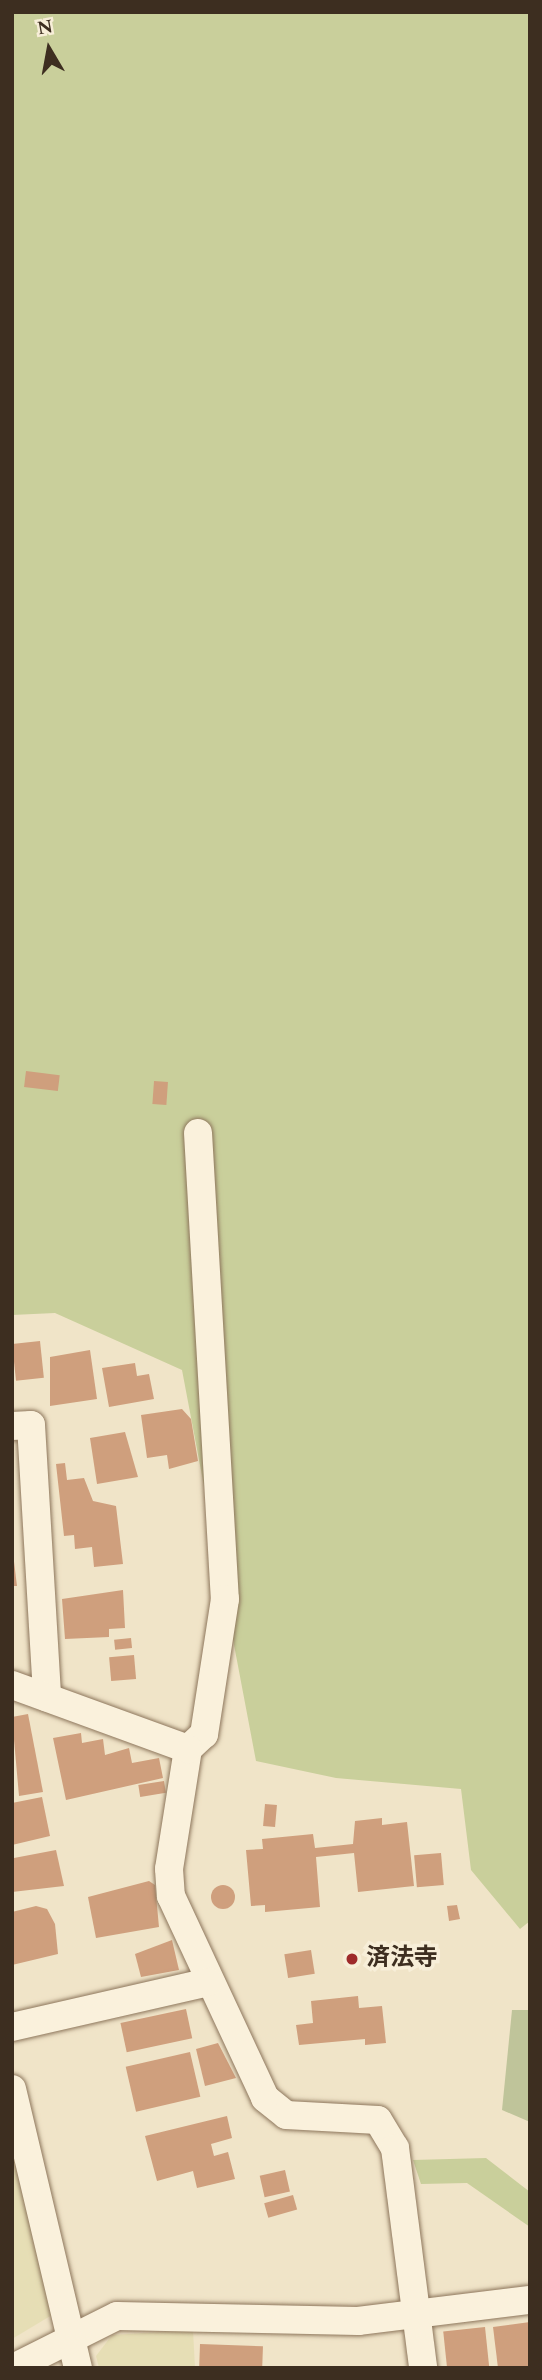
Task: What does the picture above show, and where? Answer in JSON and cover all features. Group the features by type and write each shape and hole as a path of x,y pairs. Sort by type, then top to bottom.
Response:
{"street":[{"path":"198,1133 225,1600 204,1734 188,1749 169,1869 171,1896 265,2098 286,2115 378,2120 395,2148 423,2368"},
{"path":"12,1426 31,1425 47,1698"},
{"path":"12,1685 188,1749"},
{"path":"12,2028 209,1982"},
{"path":"12,2089 78,2368"},
{"path":"13,2368 69,2335 117,2316 358,2321 530,2300"}],"shaded area":[{"path":"12,2137 52,2315 12,2339"},
{"path":"193,2330 195,2368 99,2368 96,2356 112,2335"}],"green space":[{"path":"12,12 530,12 530,1921 520,1929 471,1870 461,1789 336,1778 256,1761 182,1370 55,1313 12,1315"},
{"path":"512,2010 530,2010 530,2122 502,2110"},
{"path":"486,2158 530,2192 530,2227 467,2183 421,2184 413,2160"}],"building":[{"path":"26,1071 60,1075 58,1091 24,1087"},
{"path":"154,1081 168,1082 166,1105 152,1104"},
{"path":"40,1341 44,1378 16,1381 12,1344"},
{"path":"90,1350 97,1399 50,1406 50,1357"},
{"path":"135,1363 137,1376 149,1374 154,1399 109,1407 102,1368"},
{"path":"182,1409 191,1419 198,1461 169,1469 167,1455 147,1458 141,1415"},
{"path":"125,1432 138,1477 97,1484 90,1438"},
{"path":"65,1463 67,1480 84,1478 93,1501 116,1506 123,1564 94,1567 92,1547 75,1549 74,1535 64,1536 56,1464"},
{"path":"12,1545 17,1586 12,1586"},
{"path":"123,1590 125,1628 109,1629 109,1637 65,1639 62,1599"},
{"path":"131,1638 132,1648 115,1650 114,1640"},
{"path":"134,1655 136,1679 111,1681 109,1657"},
{"path":"28,1714 43,1792 19,1796 12,1717"},
{"path":"81,1733 82,1743 103,1739 105,1755 129,1748 132,1763 159,1758 163,1778 66,1800 53,1738"},
{"path":"164,1781 166,1793 140,1797 138,1785"},
{"path":"42,1797 50,1836 12,1845 12,1803"},
{"path":"265,1804 277,1805 275,1827 263,1826"},
{"path":"382,1818 382,1825 407,1822 414,1886 358,1892 354,1853 316,1857 320,1907 265,1912 265,1905 251,1906 246,1850 263,1849 262,1839 313,1834 315,1848 353,1844 355,1821"},
{"path":"56,1850 64,1886 12,1892 14,1858"},
{"path":"441,1853 444,1885 417,1887 414,1855"},
{"path":"149,1881 155,1885 159,1927 96,1938 88,1897"},
{"path":"223,1885 231,1889 235,1897 231,1905 223,1909 215,1905 211,1897 215,1889"},
{"path":"457,1905 460,1919 449,1921 447,1906"},
{"path":"36,1906 47,1909 55,1924 58,1954 12,1965 12,1912"},
{"path":"172,1940 179,1970 141,1977 135,1954"},
{"path":"311,1950 315,1974 288,1978 284,1954"},
{"path":"358,1996 359,2008 382,2006 386,2043 365,2045 365,2039 299,2045 296,2025 313,2023 311,2001"},
{"path":"186,2009 192,2038 127,2052 120,2023"},
{"path":"218,2043 236,2078 205,2086 196,2049"},
{"path":"190,2052 200,2097 136,2112 126,2067"},
{"path":"227,2116 232,2138 211,2144 214,2156 228,2152 235,2179 197,2188 193,2171 157,2181 145,2136"},
{"path":"285,2170 290,2191 265,2197 260,2176"},
{"path":"293,2195 297,2209 268,2218 264,2203"},
{"path":"530,2322 530,2368 498,2368 493,2327"},
{"path":"485,2327 489,2368 447,2368 443,2331"},
{"path":"200,2344 263,2346 262,2368 199,2368"}],"place":[{"name":"済法寺","path":"352,1959"}]}
